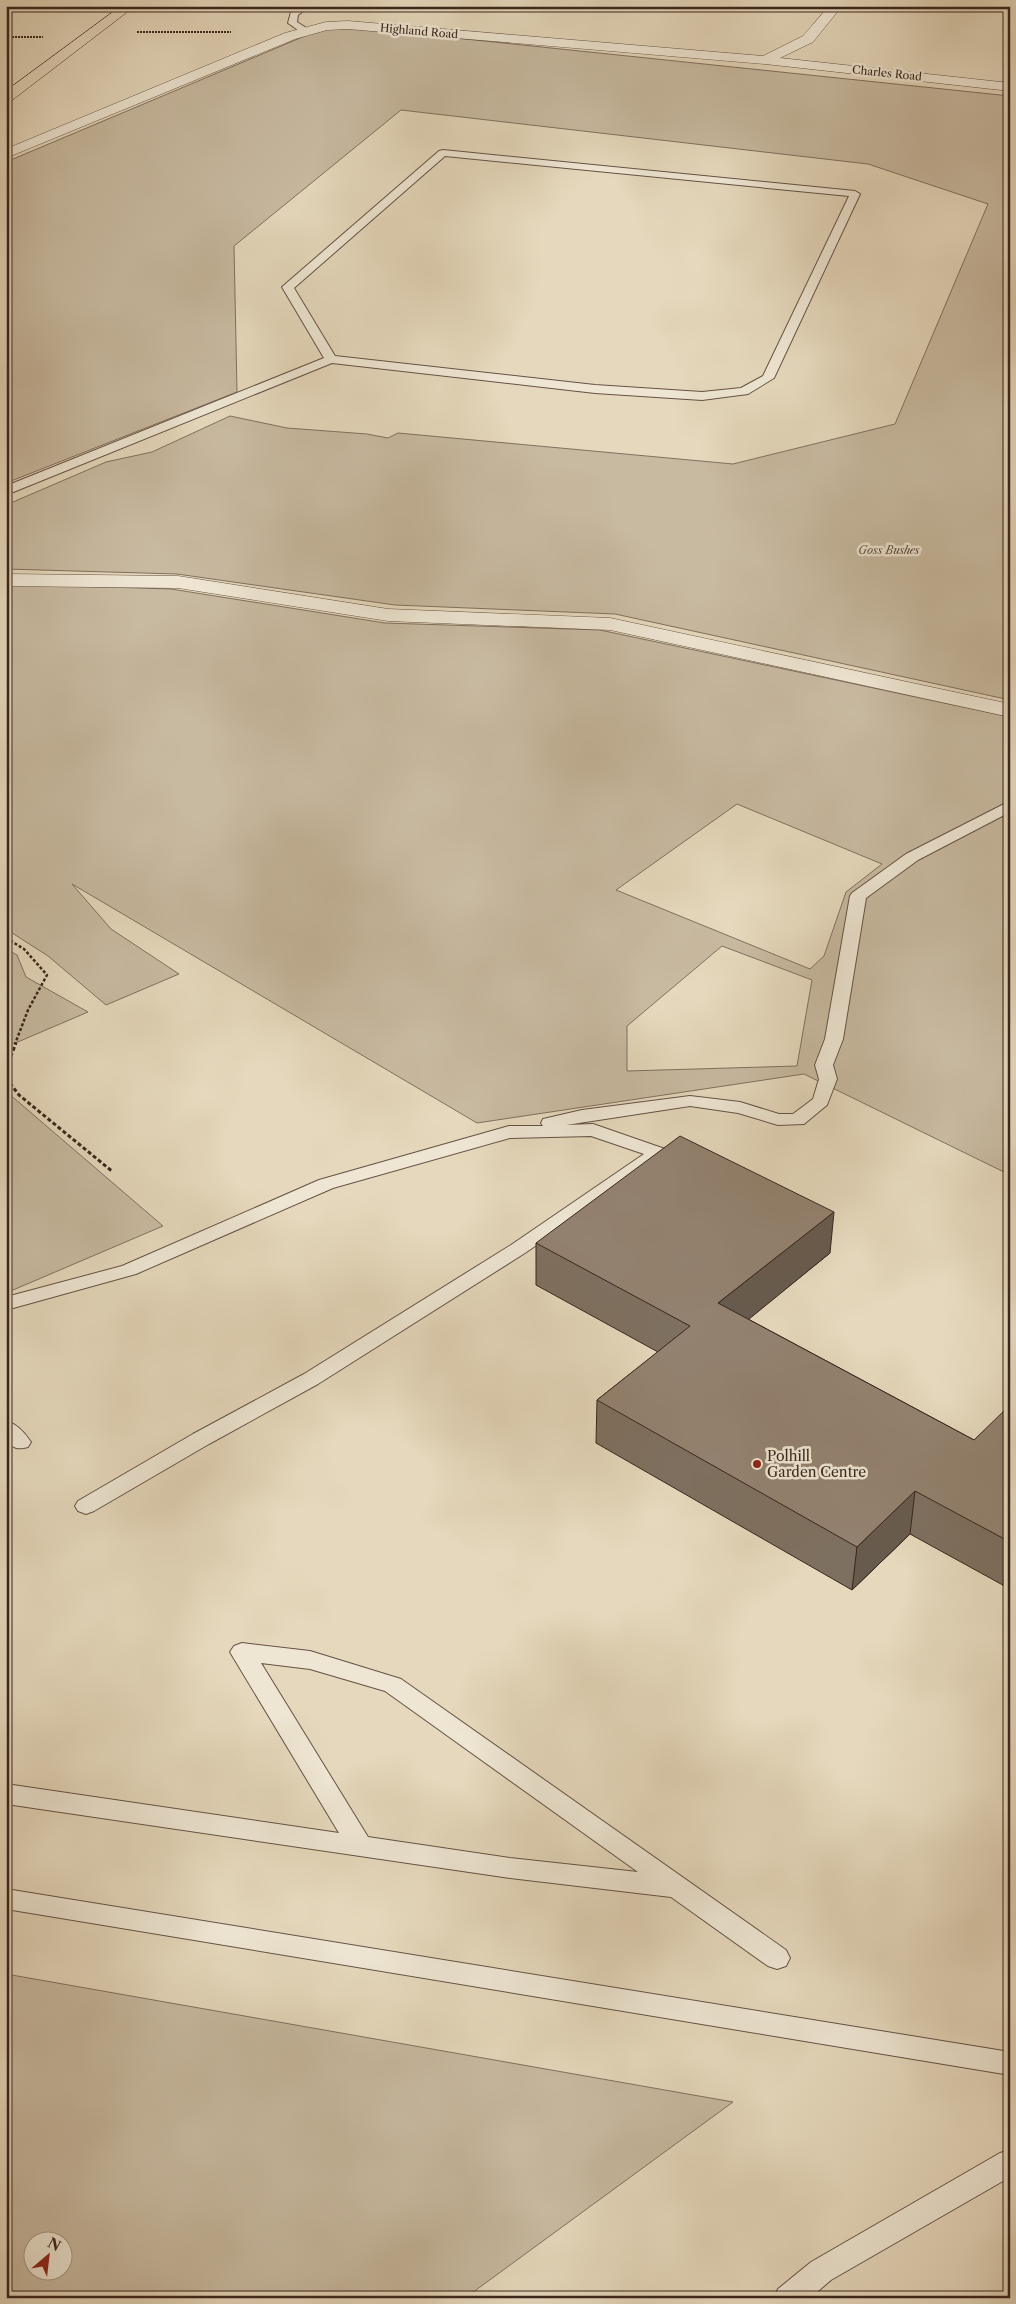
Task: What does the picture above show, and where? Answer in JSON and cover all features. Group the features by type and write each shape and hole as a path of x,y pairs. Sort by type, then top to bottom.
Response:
{"main road":[{"path":"6,98 129,6"}],"street":[{"path":"765,60 808,39 836,6"},
{"name":"Highland Road","path":"6,154 305,30 326,26 348,25 765,60"},
{"name":"Charles Road","path":"765,60 1010,87"},
{"path":"6,580 178,582 388,615 610,624 1010,711"}],"lane":[{"path":"305,30 292,23 294,14 306,6"},
{"path":"6,491 331,359 595,389 702,396 744,391 768,378 855,194 444,153 288,287 331,359"},
{"path":"8,1303 129,1270 326,1184 509,1132 582,1116 690,1101 740,1108 778,1119 797,1120 821,1102 828,1079 824,1065 834,1038 858,896 912,857 1010,806"},
{"path":"86,1506 201,1439 311,1379 518,1249 658,1153 593,1130 509,1132"},
{"path":"6,1428 20,1442 6,1442"},
{"path":"360,1846 242,1652 310,1660 392,1685 777,1958"},
{"path":"6,1794 510,1868 677,1887"},
{"path":"6,1899 1010,2064"},
{"path":"788,2298 821,2272 1010,2162"}],"path":[{"path":"137,32 239,32"},
{"path":"6,938 24,949 47,975 28,1010 6,1069"},
{"path":"6,1078 20,1095 113,1172"}],"green space":[{"name":"Goss Bushes","path":"331,25 1010,96 1010,700 615,614 395,605 177,574 6,569 6,505 106,462 152,452 230,416 287,428 367,434 388,438 398,433 733,464 895,424 988,204 868,164 401,110 234,246 237,392 6,483 6,162"},
{"path":"6,584 171,589 385,623 600,630 1010,717 1010,1175 804,1074 477,1123 72,884 111,929 179,974 106,1005 48,956 6,929","holes":["737,804 882,864 846,892 824,956 810,969 616,890","722,946 812,980 797,1066 627,1071 627,1026"]},
{"path":"6,949 17,955 26,977 88,1012 6,1047"},
{"path":"6,1093 8,1093 163,1226 6,1293"},
{"path":"6,1974 733,2102 465,2298 6,2298"}],"building":[{"path":"680,1136 834,1212 718,1303 974,1440 1008,1407 1010,1408 1010,1542 915,1491 857,1547 597,1400 690,1326 536,1243"}],"place":[{"name":"Polhill Garden Centre","path":"757,1464"}]}
